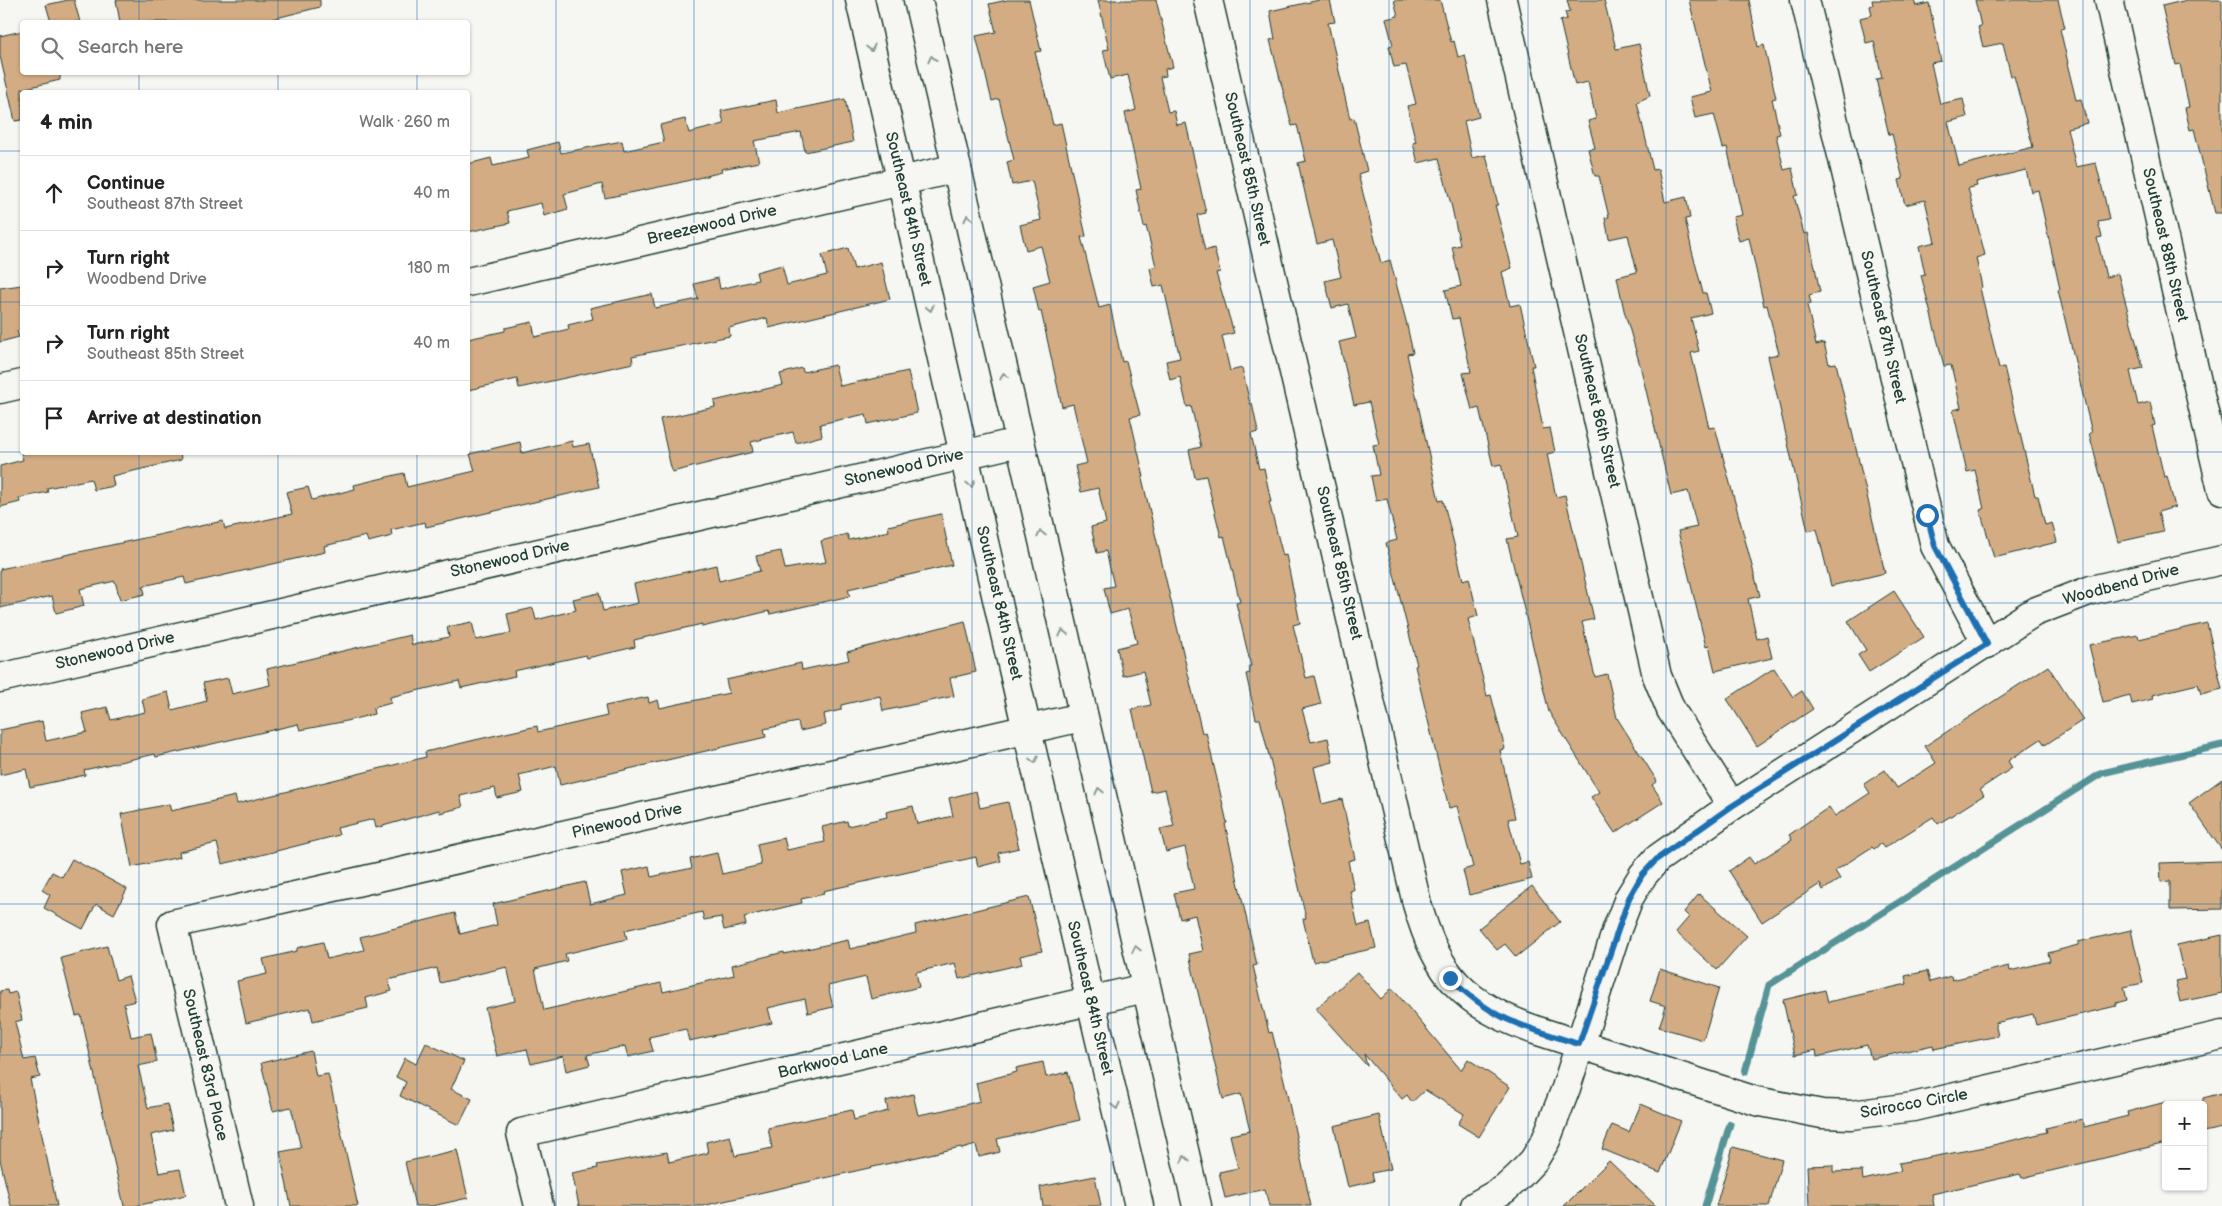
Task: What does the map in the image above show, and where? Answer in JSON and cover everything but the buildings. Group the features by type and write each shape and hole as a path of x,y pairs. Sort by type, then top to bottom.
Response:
{"street":[{"name":"Southeast 84th Street","path":"860,0 1027,730 1139,1206"},
{"path":"918,0 1196,1206"},
{"name":"Southeast 85th Street","path":"1208,0 1426,933 1438,960 1450,978 1483,1008 1511,1021 1579,1044"},
{"name":"Southeast 86th Street","path":"1502,0 1658,676 1671,710 1732,806"},
{"name":"Southeast 87th Street","path":"1805,0 1935,546 1987,644"},
{"name":"Southeast 88th Street","path":"2109,0 2222,490"},
{"name":"Breezewood Drive","path":"470,282 957,168"},
{"path":"0,389 20,384"},
{"name":"Stonewood Drive","path":"0,678 1019,442"},
{"name":"Woodbend Drive","path":"1476,1206 1505,1189 1534,1160 1556,1116 1617,929 1629,898 1642,875 1657,859 1681,840 1732,806 1987,644 2034,612 2069,596 2222,560"},
{"name":"Pinewood Drive","path":"172,924 1082,717"},
{"name":"Southeast 83rd Place","path":"172,924 239,1206"},
{"name":"Barkwood Lane","path":"539,1206 521,1133 1145,988"},
{"name":"Scirocco Circle","path":"1579,1044 1756,1101 1822,1114 1850,1115 1913,1107 2222,1035"}],"waterway":[{"path":"1745,1072 1769,985 2102,773 2222,745"},
{"path":"1705,1206 1730,1124"}],"route":[{"path":"1450,978 1483,1008 1535,1030 1579,1044 1629,898 1642,875 1657,859 1681,840 1732,806 1987,644 1935,546 1927,515"}]}
